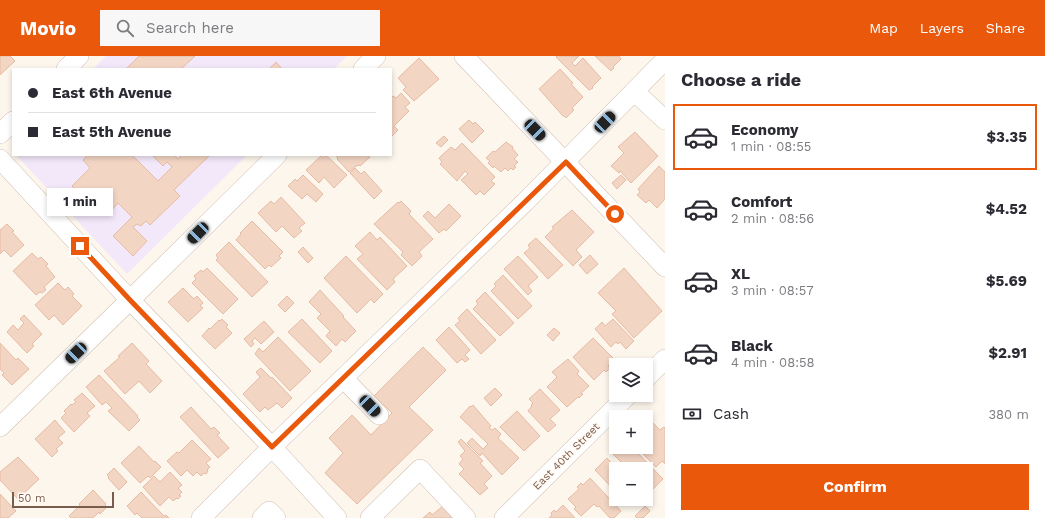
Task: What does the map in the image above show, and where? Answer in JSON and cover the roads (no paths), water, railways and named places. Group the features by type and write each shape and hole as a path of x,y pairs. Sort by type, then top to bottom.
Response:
{"street":[{"path":"67,68 79,56"},
{"path":"364,68 376,56"},
{"path":"464,56 665,267"},
{"path":"201,518 272,447 566,162 634,91 662,69"},
{"path":"634,91 665,120"},
{"path":"0,134 12,122"},
{"path":"0,427 276,156"},
{"path":"0,159 130,300 272,447 331,516"},
{"path":"653,371 665,359"},
{"path":"343,378 379,415"},
{"name":"East 40th Street","path":"504,518 621,402"},
{"path":"370,518 420,470 466,518"},
{"path":"262,518 269,511 276,518"}]}
